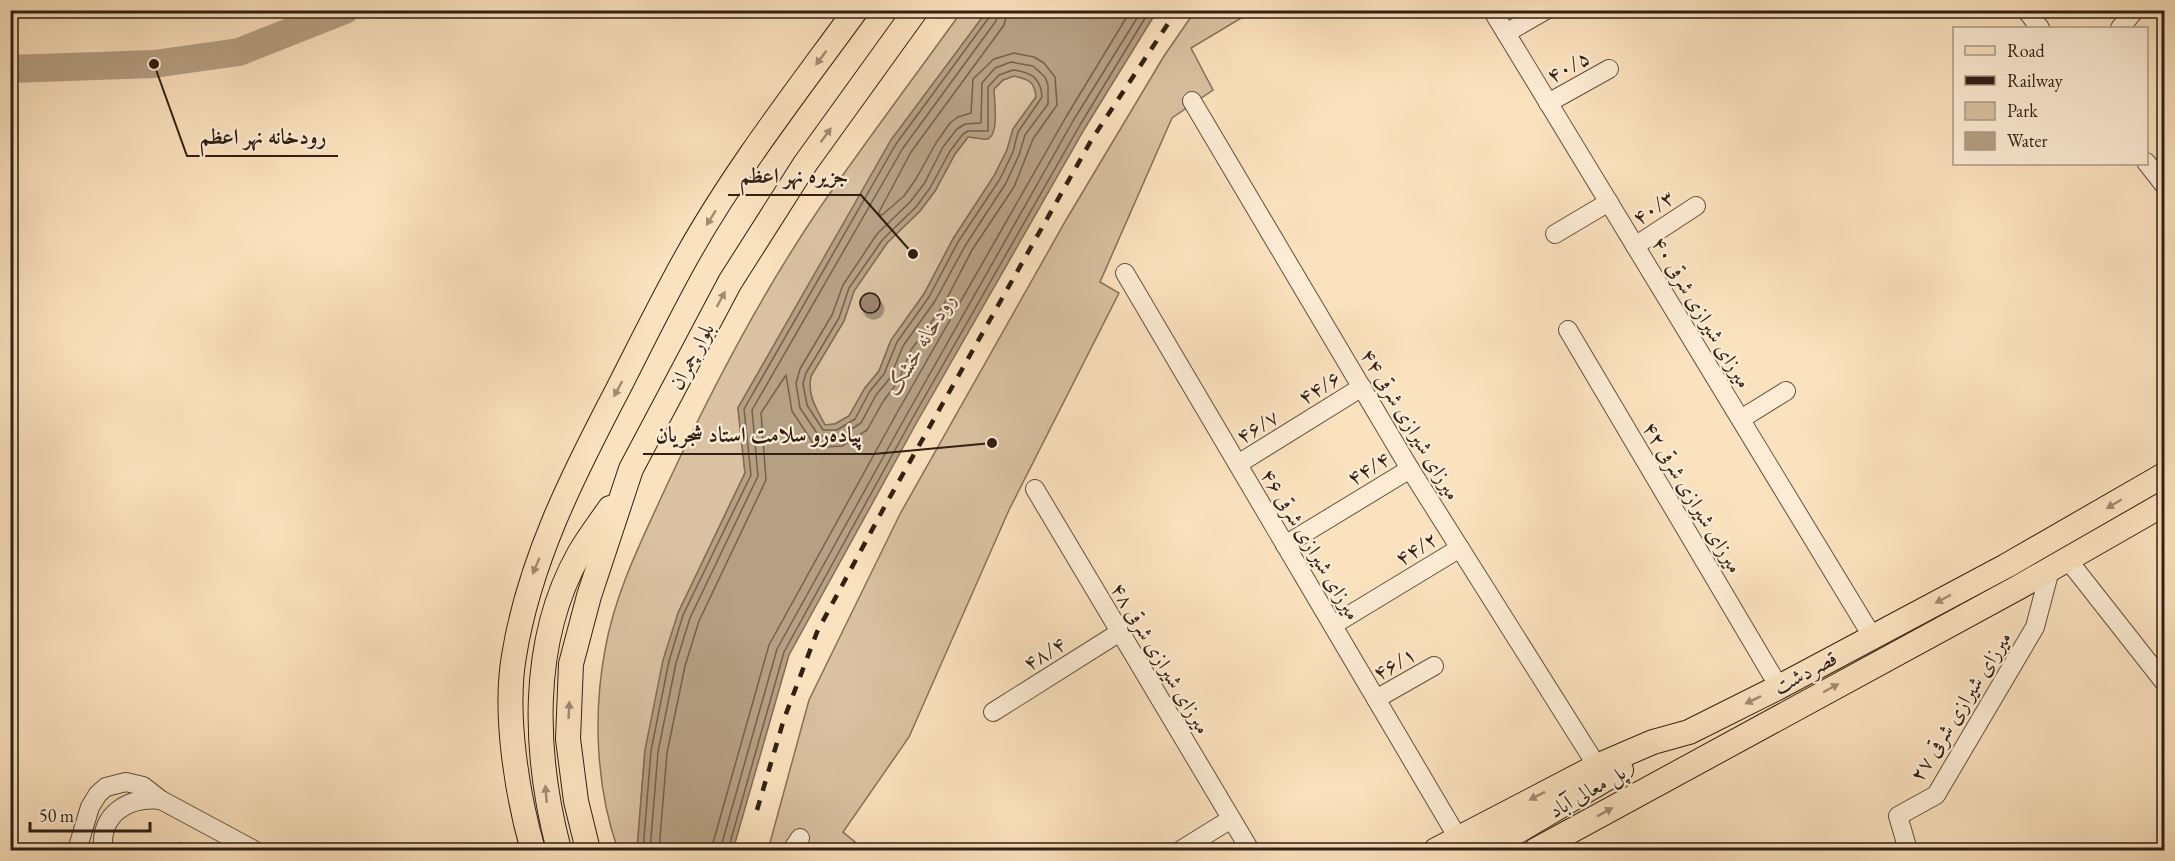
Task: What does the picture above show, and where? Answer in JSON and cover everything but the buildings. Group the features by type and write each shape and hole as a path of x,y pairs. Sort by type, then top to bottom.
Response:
{"main road":[{"path":"533,850 522,814 512,733 513,658 530,582 587,449 687,256 764,135 856,10"},
{"name":"بلوار چمران","path":"588,850 576,801 568,739 571,664 589,596 631,469 730,282 805,164 916,10"},
{"name":"قصردشت","path":"1689,732 1779,687 2006,566 2164,475"},
{"path":"559,850 547,806 543,756 540,701 546,649 561,597 578,555 628,482"},
{"name":"قصردشت","path":"1536,850 2059,565 2164,504"},
{"name":"پل معالی آباد","path":"1486,850 1596,776 1689,732"},
{"path":"1436,850 1596,776"}],"street":[{"name":"۴۰ میرزای شیرازی شرقی","path":"1492,10 1872,636"},
{"path":"1506,33 1546,10"},
{"path":"2026,10 2039,27"},
{"path":"2121,27 2135,10"},
{"name":"۴۰/۵","path":"1548,103 1609,69"},
{"name":"۴۴ میرزای شیرازی شرقی","path":"1192,101 1410,469 1460,548 1596,776"},
{"path":"2148,165 2164,185"},
{"path":"1555,234 1609,202"},
{"name":"۴۰/۳","path":"1635,246 1696,206"},
{"name":"۴۶ میرزای شیرازی شرقی","path":"1125,273 1458,838"},
{"name":"۴۲ میرزای شیرازی شرقی","path":"1568,330 1779,687"},
{"name":"۴۴/۶","path":"1300,426 1362,387"},
{"path":"1741,419 1786,391"},
{"name":"۴۶/۷","path":"1238,464 1300,426"},
{"name":"۴۴/۴","path":"1286,544 1410,469"},
{"name":"۴۸ میرزای شیرازی شرقی","path":"1035,489 1250,850"},
{"name":"۴۴/۲","path":"1333,625 1460,548"},
{"path":"2059,565 2164,682"},
{"name":"۲۷ میرزای شیرازی شرقی","path":"1908,850 1898,816 1936,795 2035,627 2059,565"},
{"name":"۴۸/۴","path":"993,712 1120,632"},
{"name":"۴۶/۱","path":"1376,699 1434,666"},
{"path":"77,850 90,807 106,787 126,782 143,786 161,800 254,850"},
{"path":"103,850 102,837 109,822 120,809 133,801 161,800"},
{"path":"1182,850 1231,819"}],"green space":[{"path":"962,11 987,11 891,141 738,408 745,473 678,613 645,750 637,850 618,850 605,802 601,776 599,700 605,650 615,608 630,567 701,415 757,308 821,206"},
{"path":"1195,11 1253,11 1191,48 1213,90 1172,118 1100,282 1119,293 1009,510 909,737 843,832 855,842 850,850 768,850 809,700 900,514 1066,220 1164,56"},
{"path":"1014,76 1030,82 1036,97 1013,129 1007,150 994,176 953,239 924,294 891,340 879,371 865,388 849,416 835,424 825,425 811,395 811,376 844,321 854,291 887,243 920,211 935,191 955,154 968,137 988,139 994,89 1003,80"}],"water":[{"name":"رودخانه خشک","path":"987,11 1157,11 1085,128 917,422 789,655 733,850 637,850 645,750 663,660 678,613 745,473 738,408 891,140","holes":["1014,76 1027,80 1033,85 1036,97 1013,129 1007,150 994,176 953,239 924,294 891,340 879,371 865,388 849,416 835,424 825,425 811,395 811,376 844,321 854,291 887,243 920,211 935,191 955,154 968,137 987,139 991,136 995,124 994,89 1003,80"]}],"waterway":[{"path":"10,69 154,64 239,52 345,10"}],"railway":[{"path":"757,810 784,719 817,632 886,504 1092,139 1177,10"}],"place":[{"name":"رودخانه نهر اعظم","path":"154,64"},
{"name":"جزیره نهر اعظم","path":"913,254"},
{"name":"پیاده‌رو سلامت استاد شجریان","path":"992,443"}]}
